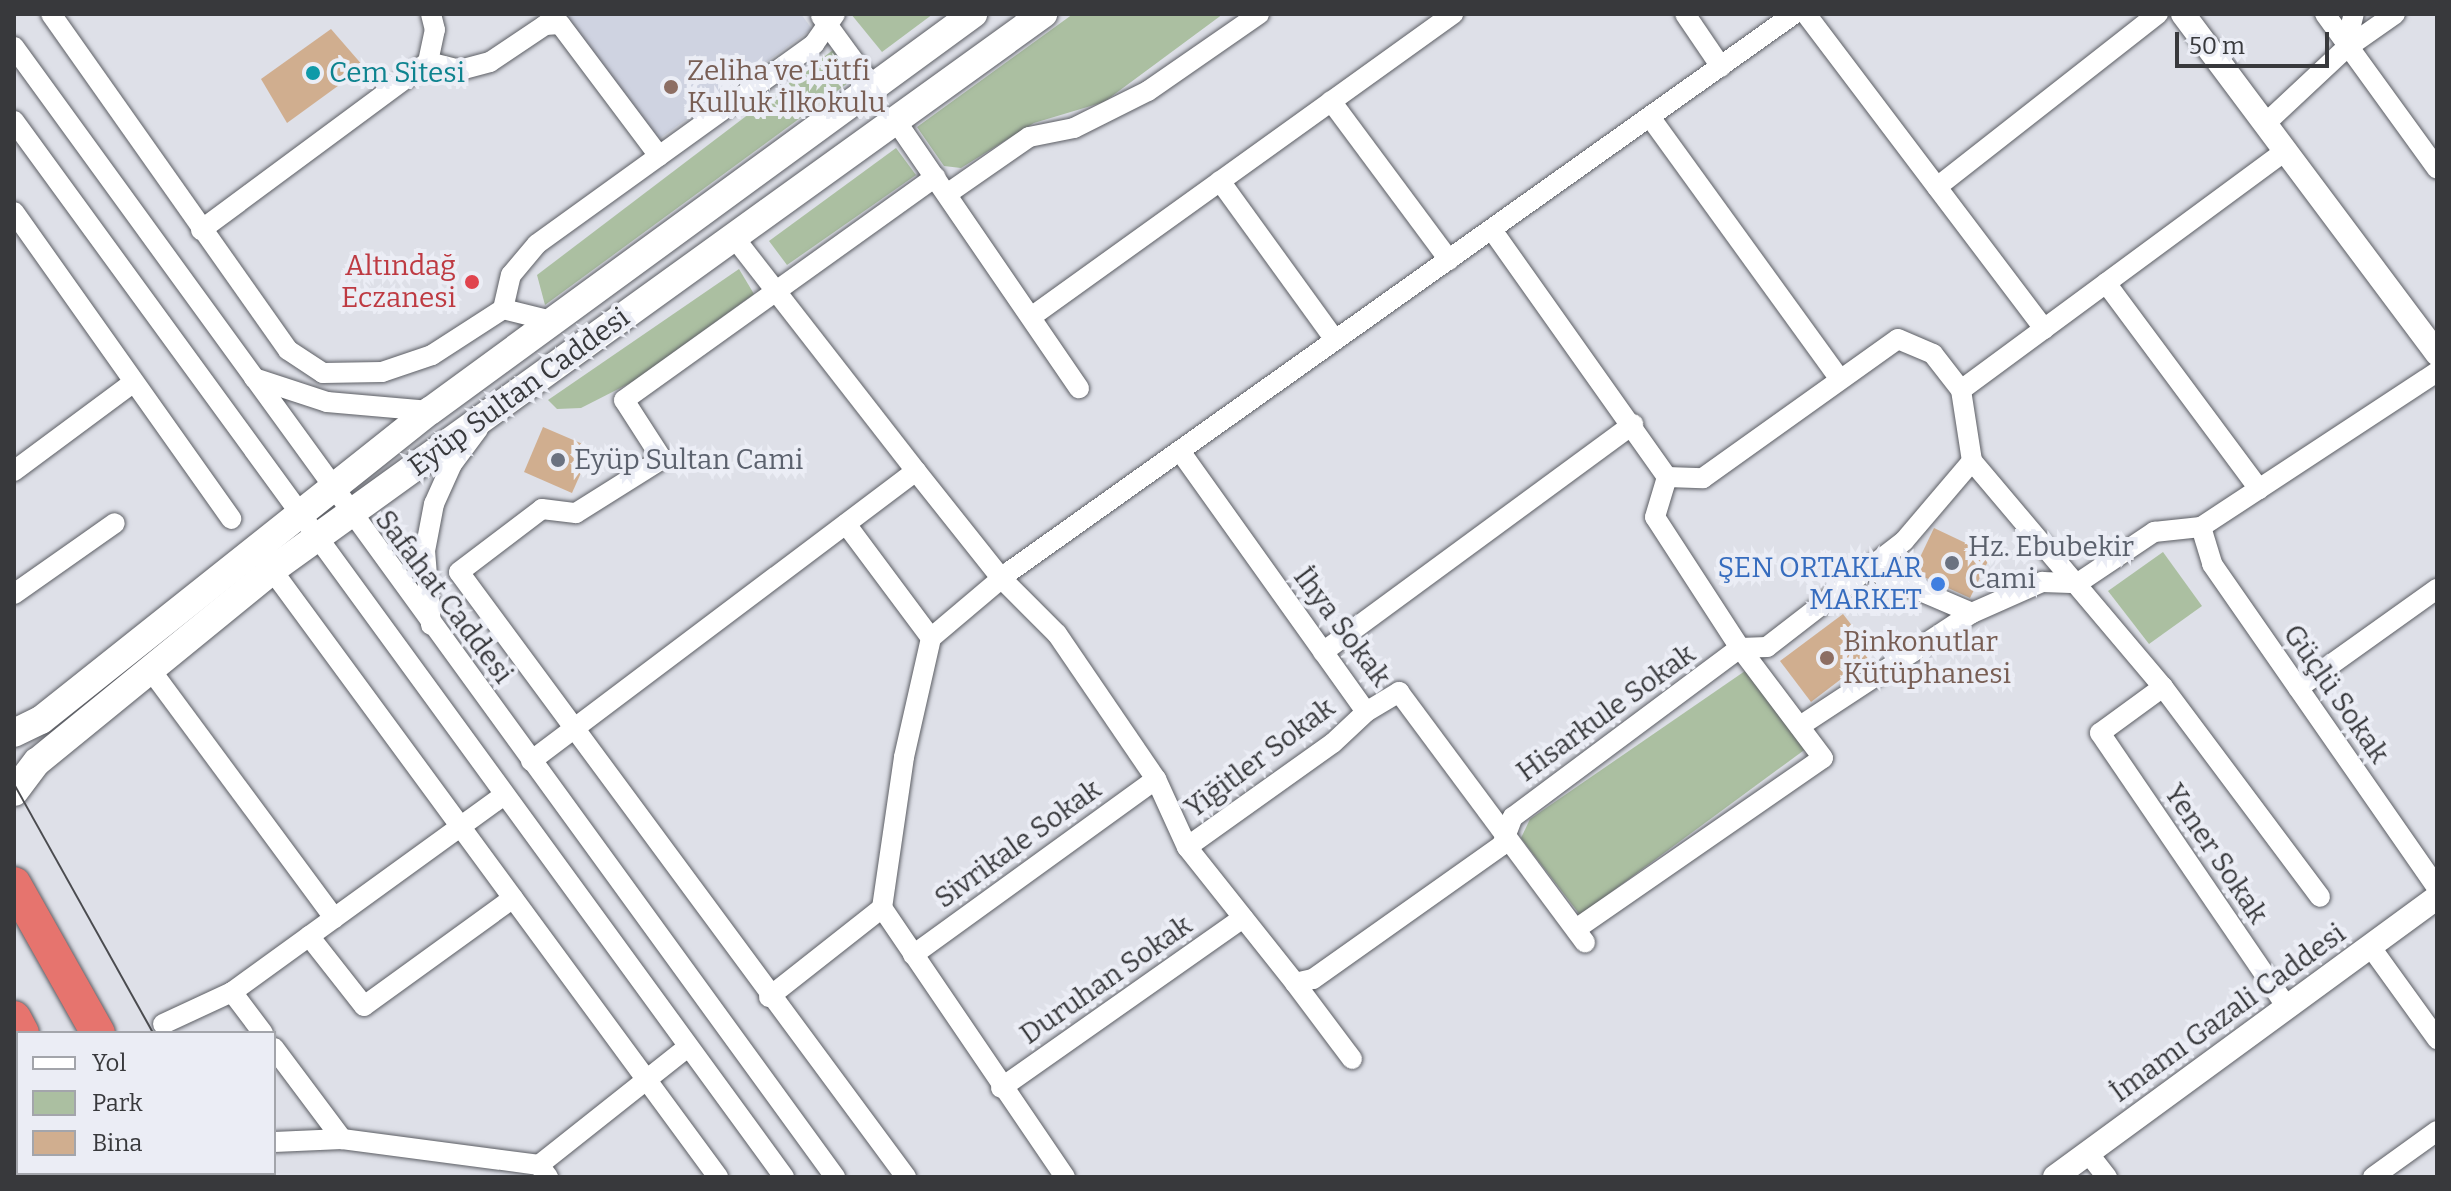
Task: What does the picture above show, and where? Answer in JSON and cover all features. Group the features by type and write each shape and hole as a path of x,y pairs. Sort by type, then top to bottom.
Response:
{"highway":[{"path":"14,884 97,1031"}],"main road":[{"name":"Eyüp Sultan Caddesi","path":"14,733 41,720 430,411 973,14"},
{"name":"Eyüp Sultan Caddesi","path":"14,792 37,762 272,570 1043,14"}],"street":[{"path":"51,14 288,350 323,373 382,372 432,355 503,309 511,275 537,244 814,44 828,18 873,87"},
{"path":"201,230 428,62 435,30 431,14"},
{"path":"906,1177 769,997 459,572 542,509 576,513 662,459 624,400 772,289 941,186 1029,137 1074,128 1148,91 1259,14"},
{"path":"1031,317 1453,14"},
{"path":"1685,14 1721,67"},
{"path":"1065,1177 1001,1088 882,908 904,757 931,638 1001,578 1794,14"},
{"path":"1806,14 2044,329"},
{"path":"1937,187 2158,14"},
{"path":"2183,14 2437,354"},
{"path":"2325,14 2345,49 2437,169"},
{"path":"2345,49 2354,14"},
{"path":"2266,123 2345,49 2395,14"},
{"path":"428,62 460,70 475,66 545,25 560,24 659,156"},
{"name":"Safahat Caddesi","path":"14,47 254,378 348,515 835,1177"},
{"path":"1331,101 1449,260"},
{"path":"1650,117 1839,378"},
{"path":"14,121 315,539 784,1177"},
{"path":"896,121 1079,388"},
{"path":"1961,390 2286,150"},
{"path":"1220,181 1335,340"},
{"path":"14,212 231,519"},
{"path":"1492,230 1633,424 1667,477 1655,517 1736,651 1800,726 1972,613 2042,582 2078,583 2154,532 2201,527 2437,372"},
{"path":"734,237 1001,578 1057,634 1156,779 1187,847 1352,1059"},
{"path":"2106,283 2259,489"},
{"path":"503,309 552,321"},
{"path":"1667,477 1703,478 1839,378 1898,339 1933,354 1961,390 1972,461 2163,687 2320,897"},
{"path":"254,378 327,402 430,411"},
{"path":"14,471 134,382"},
{"path":"431,625 425,551 434,504 452,464 493,410"},
{"path":"1323,652 1633,424"},
{"name":"İhya Sokak","path":"1180,451 1366,712 1399,692 1509,826 1580,935 1823,758 1800,726"},
{"path":"1736,651 1767,647 1904,541 1972,461"},
{"path":"531,761 916,471"},
{"path":"14,594 115,523"},
{"path":"846,524 931,638"},
{"name":"Güçlü Sokak","path":"2201,527 2212,564 2437,888"},
{"path":"1869,569 1972,613"},
{"path":"272,570 718,1177"},
{"path":"2298,688 2437,589"},
{"name":"Hisarkule Sokak","path":"1295,983 1313,979 1384,934 1502,845 1509,826 1736,651"},
{"path":"150,669 334,918"},
{"name":"Yener Sokak","path":"2163,687 2100,733 2287,1007"},
{"name":"Yiğitler Sokak","path":"1187,847 1333,743 1366,712"},
{"name":"Sivrikale Sokak","path":"913,955 1156,779"},
{"path":"163,1024 232,992 503,796"},
{"name":"İmamı Gazali Caddesi","path":"2055,1177 2437,897"},
{"path":"309,936 364,1006 513,898"},
{"path":"769,997 882,908"},
{"name":"Duruhan Sokak","path":"1001,1088 1243,918"},
{"path":"2370,946 2437,1039"},
{"path":"232,992 261,1031"},
{"path":"276,1142 342,1139 543,1171 688,1047"},
{"path":"276,1051 342,1139"},
{"path":"2373,1177 2437,1131"},
{"path":"2088,1153 2107,1177"}],"shaded area":[{"name":"Zeliha ve Lütfi Kulluk İlkokulu","path":"557,14 801,14 812,29 652,144"}],"green space":[{"path":"851,14 933,14 882,52"},
{"path":"1073,14 1223,14 1104,102 1034,123 961,168 944,166 917,127"},
{"path":"833,50 852,80 545,305 537,275"},
{"path":"896,148 916,175 787,265 769,241"},
{"path":"739,269 754,294 634,381 581,408 557,409 548,400"},
{"path":"2163,552 2202,606 2149,644 2108,591"},
{"path":"1745,671 1807,748 1580,915 1521,838 1530,819"}],"building":[{"name":"Cem Sitesi","path":"331,29 364,67 287,123 261,79"},
{"name":"Eyüp Sultan Cami","path":"543,427 592,448 572,493 524,472"},
{"name":"Hz. Ebubekir Cami","path":"1934,528 1991,555 1970,598 1913,572"},
{"name":"Binkonutlar Kütüphanesi","path":"1843,614 1874,654 1811,702 1780,661"}],"tram line":[{"path":"14,784 152,1031"}],"place":[{"name":"Cem Sitesi","path":"313,73"},
{"name":"Zeliha ve Lütfi Kulluk İlkokulu","path":"671,87"},
{"name":"Altındağ Eczanesi","path":"472,282"},
{"name":"Eyüp Sultan Cami","path":"558,460"},
{"name":"Hz. Ebubekir Cami","path":"1952,563"},
{"name":"ŞEN ORTAKLAR MARKET","path":"1938,584"},
{"name":"Binkonutlar Kütüphanesi","path":"1827,658"}]}
